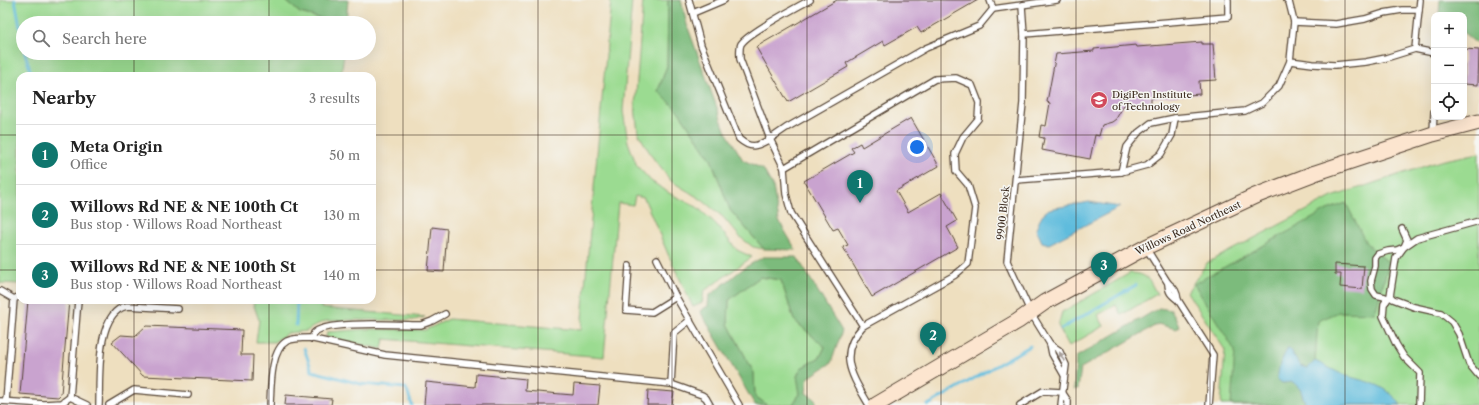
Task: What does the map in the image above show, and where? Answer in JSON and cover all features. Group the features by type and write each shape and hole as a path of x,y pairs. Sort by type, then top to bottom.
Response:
{"main road":[{"name":"Willows Road Northeast","path":"876,405 1031,312 1045,302 1146,247 1256,196 1315,173 1433,134 1479,122"}],"lane":[{"path":"689,0 701,45 739,139 746,145 756,146 926,48 979,26 993,9 1057,0"},
{"path":"692,13 724,0"},
{"path":"810,0 754,33 741,44 740,59 770,139 784,168 786,194 791,213 863,326"},
{"path":"990,0 993,9"},
{"path":"1024,34 1228,17 1228,0"},
{"path":"1120,172 1127,147 1138,133 1151,123 1174,118 1245,111 1262,103 1279,86 1290,61 1294,22 1289,2 1287,0"},
{"path":"1415,49 1420,0"},
{"name":"9900 Block","path":"1022,6 1024,34 1023,103 1007,262 1031,312 1050,344 1059,350 1063,357 1066,365 1061,405"},
{"path":"1294,22 1336,24 1365,19 1384,13 1419,10"},
{"path":"1290,61 1335,65 1366,62 1386,58 1415,49 1431,52"},
{"path":"784,168 935,80 956,78 972,85 979,103 978,119 963,136 955,154 956,171 968,185 975,208 968,264 955,275 863,326 856,333 848,355 850,370 869,405"},
{"path":"1016,180 1120,172 1147,165 1161,154 1172,135 1174,118"},
{"path":"1433,134 1434,120"},
{"path":"1419,405 1420,373 1404,357 1383,316 1384,304 1388,298 1396,258 1404,248 1417,238 1479,221"},
{"path":"1402,228 1407,240 1404,248"},
{"path":"1146,247 1168,284 1174,287 1177,292 1178,300 1213,355 1209,405"},
{"path":"1404,248 1378,254 1375,258 1375,266 1371,281 1372,289 1376,294 1394,299 1414,308 1441,313 1452,322 1459,334 1469,364 1479,376"},
{"path":"656,259 676,297 739,405"},
{"path":"629,266 626,310 652,312 676,297"},
{"path":"0,291 14,299 3,401 44,404 62,402 70,397"},
{"path":"70,397 78,304"},
{"path":"99,405 105,329 114,312 127,306 178,309"},
{"path":"312,339 318,330 336,325 421,325 445,314"},
{"path":"671,384 674,333 690,320"},
{"path":"270,405 274,361 280,348 286,341 298,338 312,339 385,355 671,384 702,394 710,405"},
{"path":"109,405 134,390 188,395"},
{"path":"1020,405 1043,391 1062,392 1068,401 1068,405"},
{"path":"70,397 87,405"}],"green space":[{"path":"0,0 285,0 300,13 311,16 16,16 16,60 343,60 342,72 16,72 16,284 0,283"},
{"path":"285,0 348,0 347,16 311,16 300,13"},
{"path":"611,0 632,0 623,111 628,142 637,166 651,181 669,193 697,207 716,224 737,250 752,257 704,291 702,303 693,307 644,198 635,196 633,205 618,203 604,357 384,339 382,349 326,337 327,332 369,329 425,330 449,319 581,330"},
{"path":"643,0 668,0 667,66 658,91 679,112 711,159 730,210 764,249 753,247 740,237 723,217 702,200 671,181 653,158 638,133 635,107"},
{"path":"668,0 681,0 687,25 725,130 743,160 763,169 773,187 779,221 796,250 764,249 730,210 711,159 679,112 658,91 667,66"},
{"path":"1440,0 1479,0 1479,46 1467,36 1467,12 1439,12"},
{"path":"1479,153 1479,405 1221,405 1225,350 1187,292 1207,263 1332,197 1440,161"},
{"path":"1346,203 1366,243 1389,263 1375,313 1339,312 1318,321 1315,361 1308,368 1300,366 1288,347 1280,364 1282,383 1293,382 1300,389 1306,405 1231,405 1235,351 1194,284 1327,210"},
{"path":"763,257 797,257 842,331 831,363 808,378 806,393 815,399 817,405 792,405 800,394 797,376 801,368 820,357 825,347 794,320 781,280 760,277 729,300 728,324 754,373 755,396 767,405 755,405 700,311 708,306 709,296 744,268"},
{"path":"1130,273 1140,274 1147,278 1157,294 1121,315 1116,305 1098,315 1104,326 1069,346 1058,326 1062,312"},
{"path":"760,277 781,280 794,320 825,347 820,357 801,368 800,394 792,405 767,405 755,396 754,373 728,324 729,300"},
{"path":"253,304 322,304 321,308 425,317 414,320 326,321 307,331 288,333 274,342 256,342 259,320"},
{"path":"1159,308 1171,310 1180,327 1176,329 1158,324 1081,368 1078,389 1074,389 1076,357"}],"water":[{"path":"1089,202 1120,207 1049,244 1042,242 1036,229 1042,215 1049,209"},
{"path":"1288,347 1300,366 1308,368 1315,361 1344,375 1375,384 1395,397 1401,405 1306,405 1300,389 1293,382 1282,383 1277,379 1280,364"}],"building":[{"path":"837,0 978,0 921,33 917,27 885,45 883,41 846,63 848,67 788,102 756,47"},
{"name":"DigiPen Institute of Technology","path":"1202,42 1202,44 1213,44 1216,80 1199,81 1200,94 1151,98 1151,103 1124,105 1116,119 1102,125 1099,136 1095,135 1090,159 1042,150 1044,138 1039,137 1041,125 1046,126 1050,103 1047,102 1056,54 1094,51 1094,49 1136,45 1137,47"},
{"path":"1467,49 1479,50 1478,85 1467,84"},
{"path":"911,118 939,166 896,191 908,212 941,193 957,221 947,227 958,247 872,297 843,247 848,245 838,228 833,230 804,181 854,152 851,148 860,143 862,147"},
{"path":"432,227 447,229 444,272 428,271"},
{"path":"1335,264 1364,266 1362,289 1340,287 1341,274 1335,274"},
{"path":"28,304 69,304 61,394 58,397 20,394"},
{"path":"146,326 242,330 241,355 253,355 252,381 143,376 112,342 121,335 135,336"},
{"path":"476,374 526,379 525,391 573,395 574,384 600,386 598,405 424,405 426,382 475,387"},
{"path":"648,390 674,392 672,405 647,405"},
{"path":"286,395 332,399 331,405 285,405"}],"waterway":[{"path":"15,0 18,16"},
{"path":"27,60 31,72"},
{"path":"1061,329 1136,285"},
{"path":"296,325 297,304"},
{"path":"928,405 1030,346"},
{"path":"304,348 312,371 361,384 406,388 412,405"}],"place":[{"name":"DigiPen Institute of Technology","path":"1099,100"},
{"name":"Meta Origin","path":"860,203"},
{"name":"Willows Rd NE & NE 100th St","path":"1104,285"},
{"name":"Willows Rd NE & NE 100th Ct","path":"933,355"}]}
